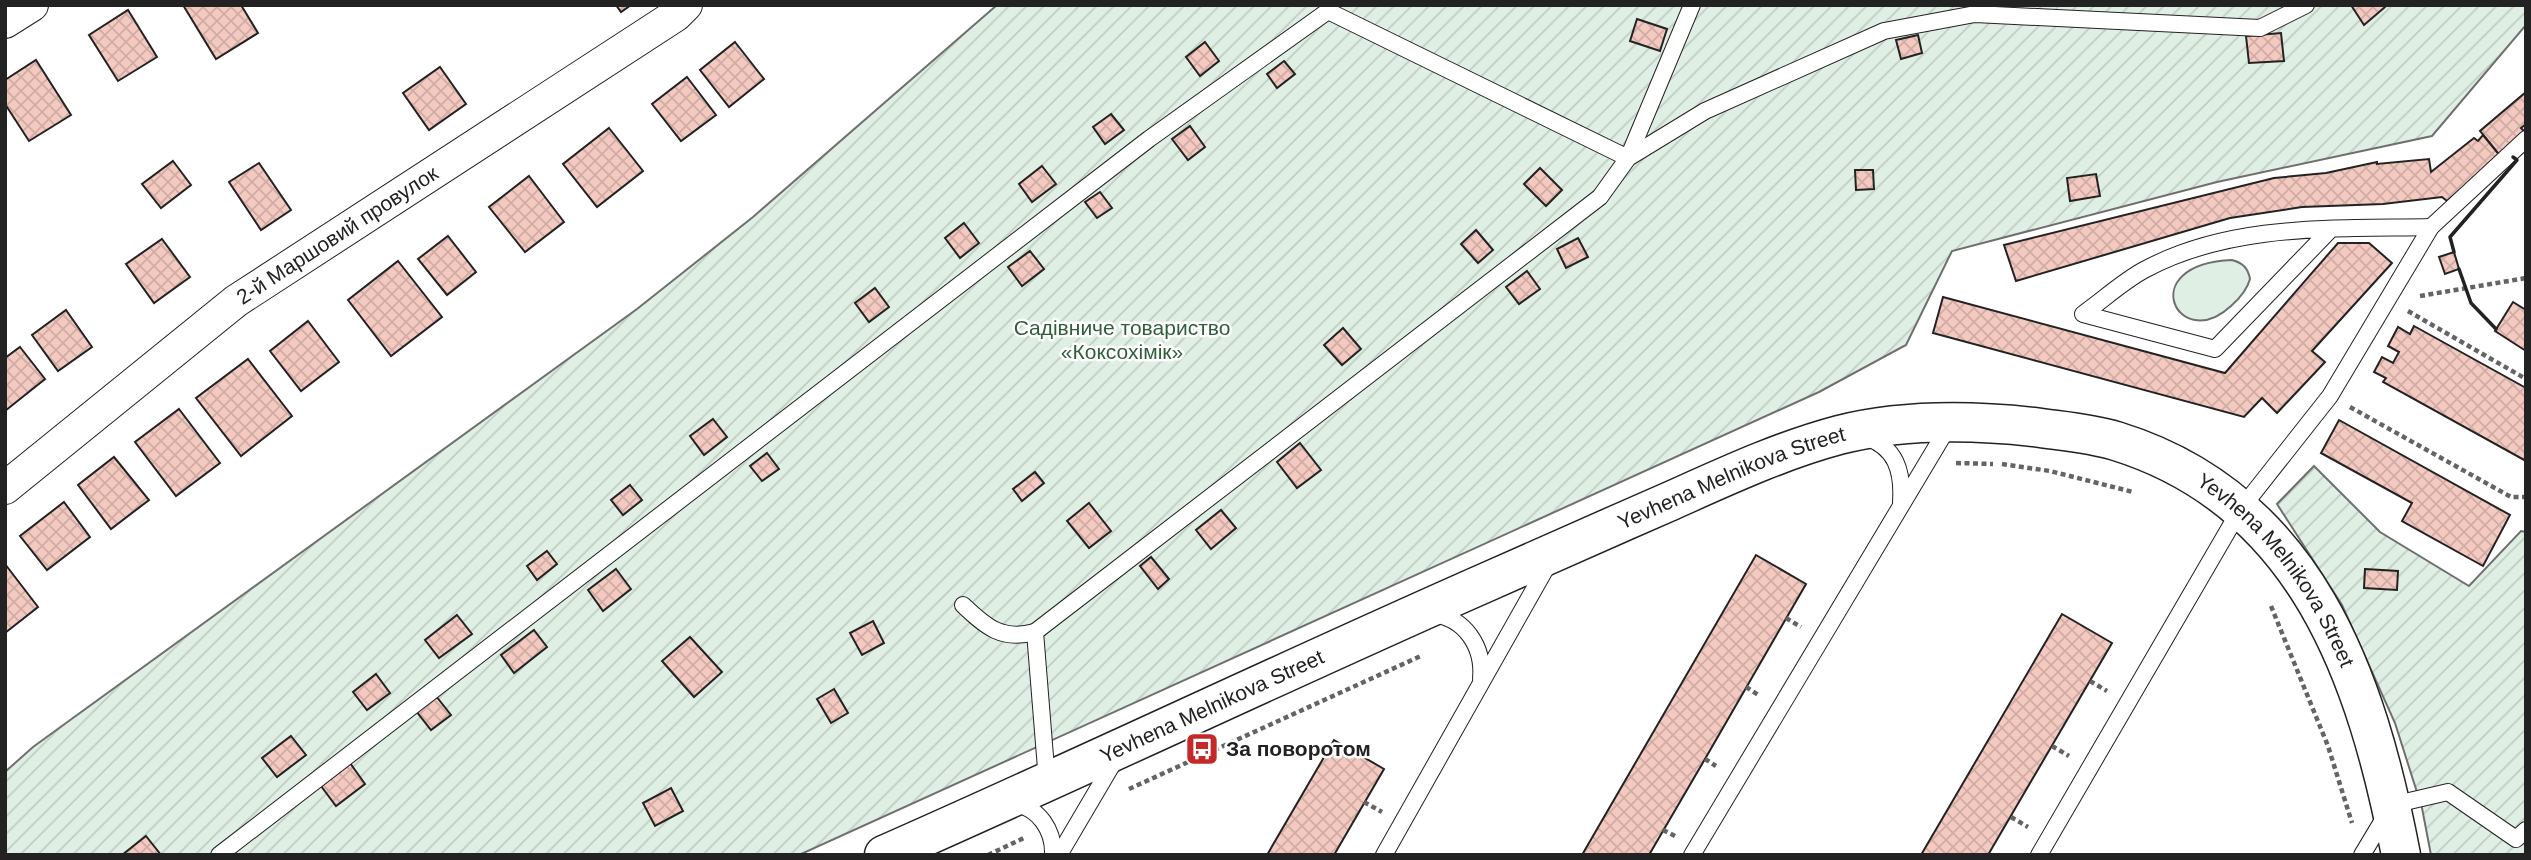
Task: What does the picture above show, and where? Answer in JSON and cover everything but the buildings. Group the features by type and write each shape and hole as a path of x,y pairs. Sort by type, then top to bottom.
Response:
{"street":[{"name":"2-й Маршовий провулок","path":"5,488 236,301 676,15 686,5"},
{"name":"Yevhena Melnikova Street","path":"884,855 1121,751 1414,614 1766,459 1853,433 1951,422 2016,425 2115,440 2162,459 2204,482 2276,542 2328,618 2371,728 2392,805 2401,855"}],"lane":[{"path":"963,605 981,622 1000,633 1018,637 1035,632 1600,197 1628,158 1692,5"},
{"path":"1628,158 1705,111 1884,31 1975,14 2260,28 2306,5"},
{"path":"219,855 1138,148 1329,8 1628,158"},
{"path":"2039,855 2240,510 2330,396 2431,227 2526,139"},
{"path":"2331,229 2215,349 2083,314 2143,271 2221,240 2331,229 2431,227"},
{"path":"1692,855 1951,422"},
{"path":"1853,433 1873,439 1888,449 1902,478 1900,506"},
{"path":"1384,855 1555,552"},
{"path":"1414,614 1436,614 1454,622 1469,634 1479,647 1483,661 1481,683"},
{"path":"1035,632 1047,783"},
{"path":"1059,855 1121,751"},
{"path":"2362,855 2392,805 2448,792 2518,841"},
{"path":"1001,803 1019,804 1037,813 1047,827 1053,855"}],"path":[{"path":"2388,300 2467,290 2526,278"},
{"path":"2388,300 2526,379"},
{"path":"2330,396 2511,497 2526,497"},
{"path":"1926,463 1998,464 2050,471 2134,492"},
{"path":"2269,603 2287,638 2328,746 2362,855"},
{"path":"1085,809 1469,634"},
{"path":"988,855 1047,827"}],"green space":[{"name":"Садівниче товариство «Коксохімік»","path":"997,5 2526,5 2526,25 2432,136 2217,182 1952,251 1906,345 1819,392 799,855 5,855 5,772 33,747 637,309 753,217"},
{"path":"2232,260 2244,266 2250,279 2237,300 2212,318 2195,320 2182,314 2174,303 2174,289 2183,276 2201,265"},
{"path":"2314,466 2380,532 2469,586 2521,531 2526,532 2526,855 2431,855 2422,808 2395,723 2342,605 2277,504"}],"wall":[{"path":"2454,252 2450,237 2517,160 2513,157"},
{"path":"2459,269 2471,303 2496,329"}],"place":[{"name":"За поворотом","path":"1202,749"}]}
